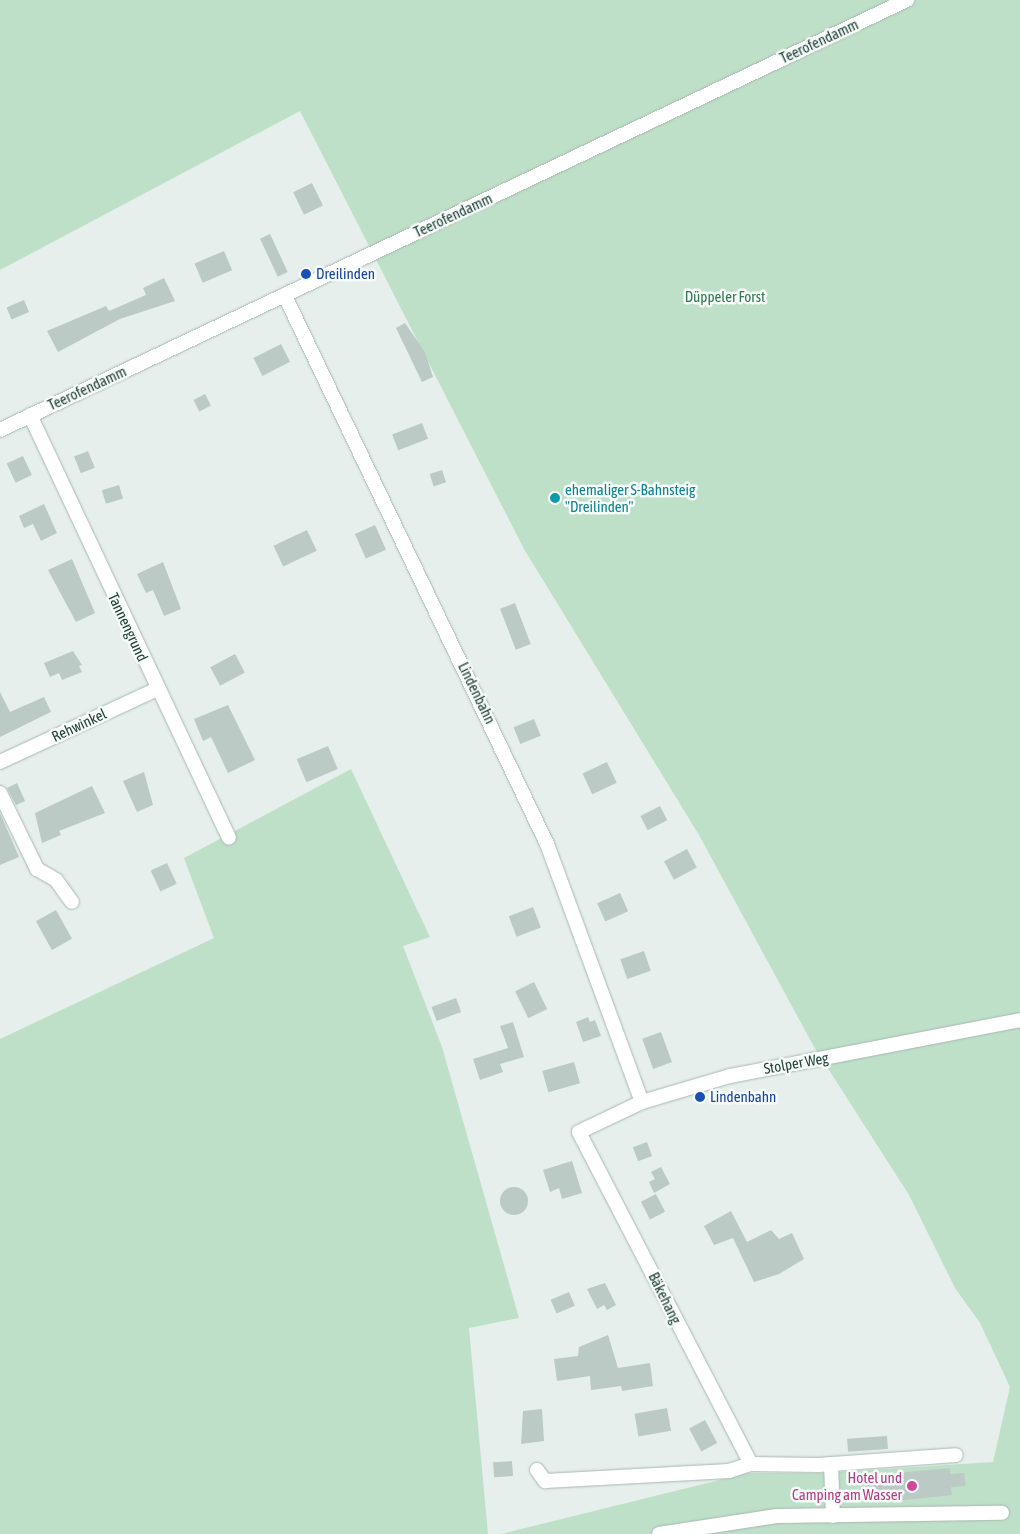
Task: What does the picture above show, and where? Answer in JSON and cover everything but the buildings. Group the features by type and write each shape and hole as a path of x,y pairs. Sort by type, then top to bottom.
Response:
{"street":[{"name":"Teerofendamm","path":"0,430 907,0"},
{"name":"Lindenbahn","path":"285,296 547,844 642,1102"},
{"name":"Tannengrund","path":"30,415 157,689 229,837"},
{"name":"Rehwinkel","path":"0,762 157,689"},
{"path":"0,793 37,868 56,880 72,902"},
{"name":"Stolper Weg","path":"578,1132 642,1102 730,1076 1020,1020"},
{"name":"Bäkehang","path":"578,1132 751,1464"},
{"path":"537,1470 545,1481 729,1471 751,1464 831,1464 956,1455"},
{"path":"831,1464 833,1516"},
{"path":"658,1534 777,1516 1002,1513"}],"green space":[{"name":"Düppeler Forst","path":"0,0 1020,0 1020,1534 501,1534 748,1473 824,1473 993,1462 1010,1387 980,1323 955,1288 909,1195 813,1045 699,835 524,549 300,111 0,270"},
{"path":"351,769 430,937 403,946 442,1047 519,1318 469,1328 488,1534 0,1534 0,1039 214,938 184,858"}],"place":[{"name":"Dreilinden","path":"306,274"},
{"name":"ehemaliger S-Bahnsteig \"Dreilinden\"","path":"555,498"},
{"name":"Lindenbahn","path":"700,1097"},
{"name":"Hotel und Camping am Wasser","path":"912,1486"}]}
